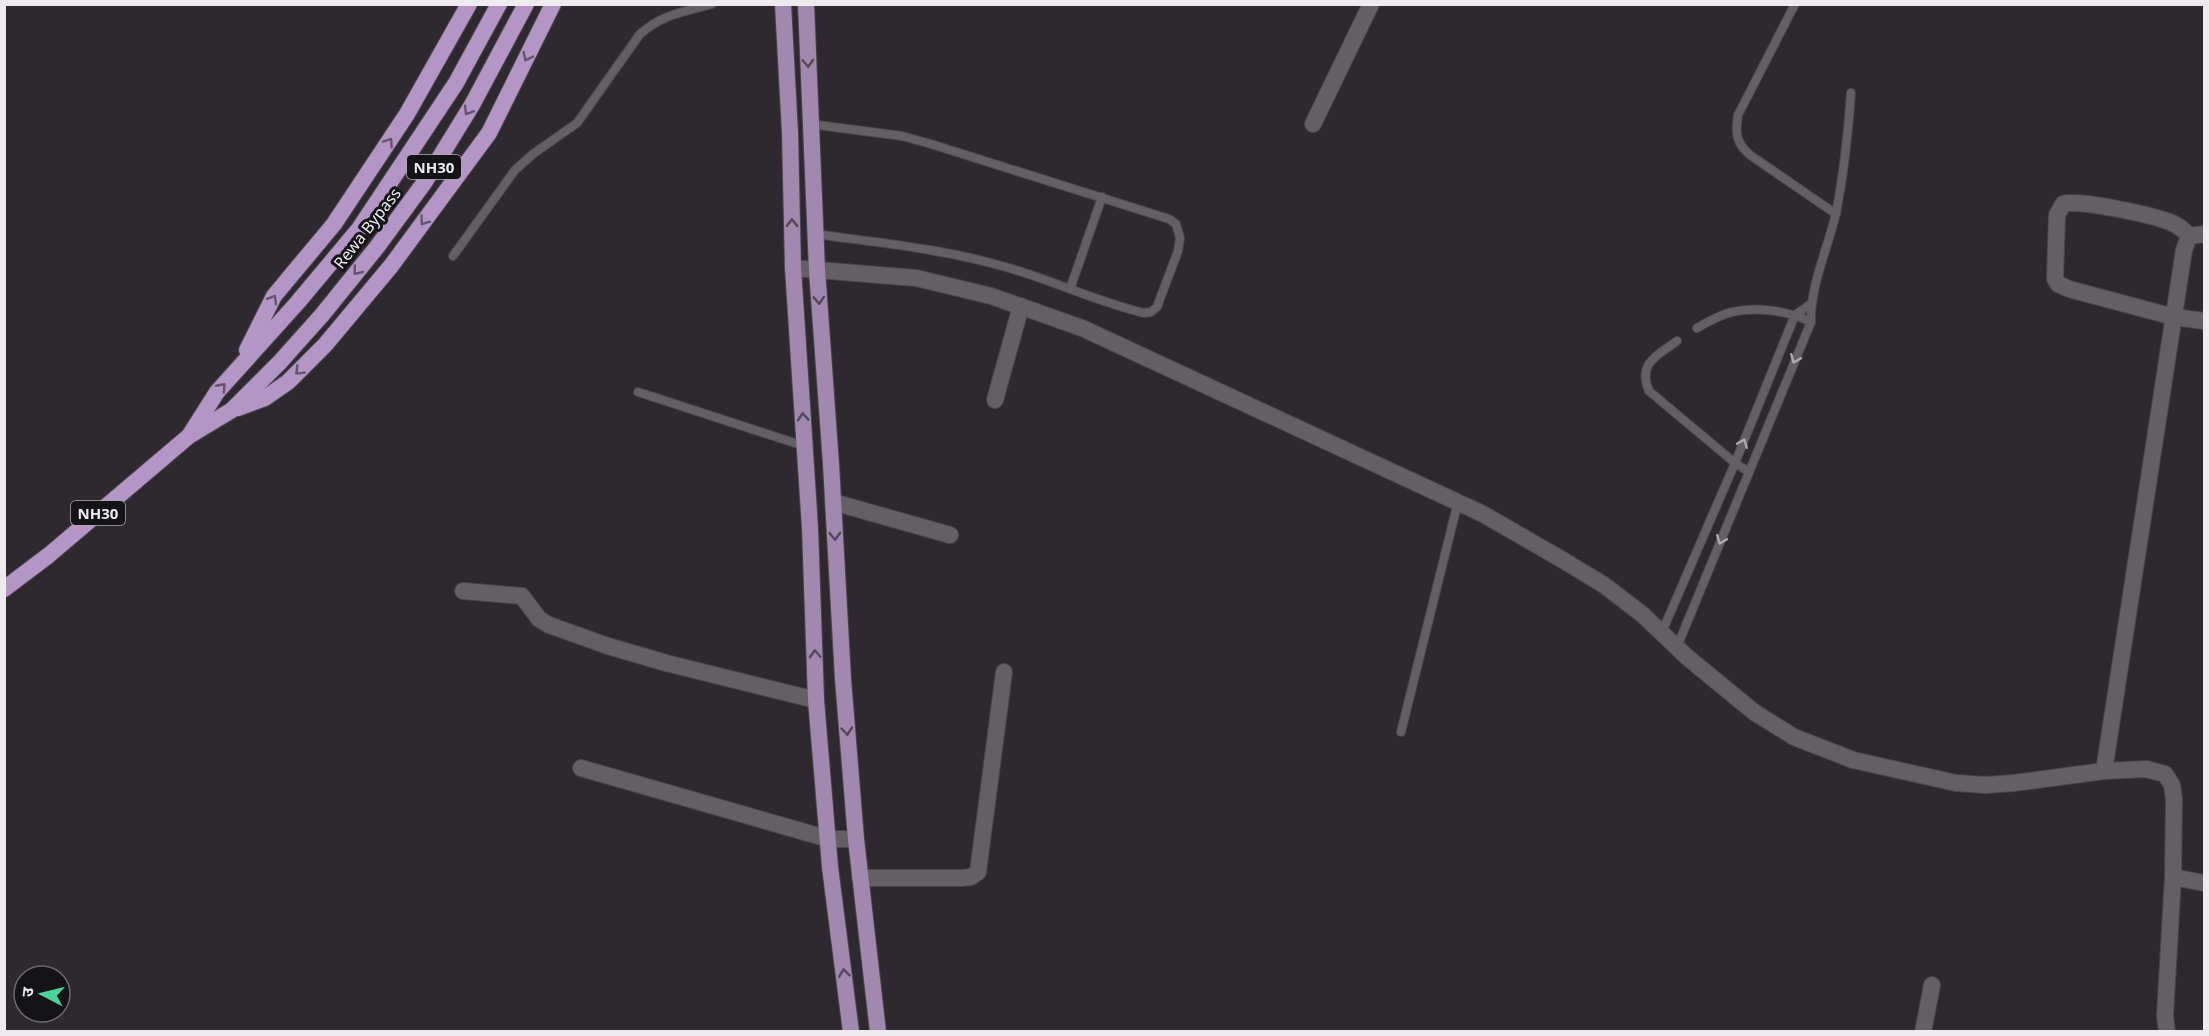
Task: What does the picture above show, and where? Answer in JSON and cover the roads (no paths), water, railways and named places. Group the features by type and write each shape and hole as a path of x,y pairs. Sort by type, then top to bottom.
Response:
{"highway":[{"path":"238,370 274,296 333,224 401,123 469,4"},
{"name":"Rewa Bypass","path":"189,436 217,392 298,302 359,229 456,83 499,4"},
{"name":"Rewa Bypass","path":"4,589 49,555 189,436 232,410 280,362 322,315 377,247 424,183 472,105 526,4"},
{"path":"232,410 265,398 288,382 325,345 391,266 489,133 553,4"}],"main road":[{"path":"783,4 790,133 793,268 810,528 816,700 830,867 851,1032"},
{"path":"806,4 815,234 843,679 856,839 878,1032"}],"street":[{"path":"1313,124 1371,4"},
{"path":"2104,771 2174,317 2184,250 2197,235 2164,220 2077,202 2062,204 2057,215 2054,273 2058,284 2174,317 2205,321"},
{"path":"793,268 916,278 991,296 1021,306 1082,328 1458,502 1483,514 1604,585 1643,615 1687,657 1754,712 1794,736 1853,760 1916,776 1976,784 2013,783 2104,771 2146,769 2165,774 2170,779 2175,800 2173,877 2164,1016 2168,1032"},
{"path":"995,400 1021,306"},
{"path":"833,502 950,535"},
{"path":"463,591 522,596 539,619 549,625 608,646 666,663 816,700"},
{"path":"860,878 962,878 971,877 978,872 1004,672"},
{"path":"580,768 829,838 856,839"},
{"path":"2173,877 2205,883"},
{"path":"1923,1032 1932,985"}],"lane":[{"path":"453,256 515,170 533,154 577,123 640,34 667,15 712,4"},
{"path":"1795,4 1738,115 1737,138 1740,146 1750,155 1836,214"},
{"path":"1677,647 1811,322 1811,304 1836,214 1845,163 1851,93"},
{"path":"810,124 902,136 931,144 1169,219 1176,224 1180,238 1157,307 1151,312 1144,313 1011,268 935,250 815,234"},
{"path":"1070,289 1102,197"},
{"path":"1662,632 1735,463 1795,315 1811,304"},
{"path":"1697,328 1731,312 1757,310 1795,315 1811,322"},
{"path":"1677,341 1651,360 1647,367 1645,376 1649,391 1735,463 1749,472"},
{"path":"638,392 805,446"},
{"path":"1401,732 1458,502"}]}
